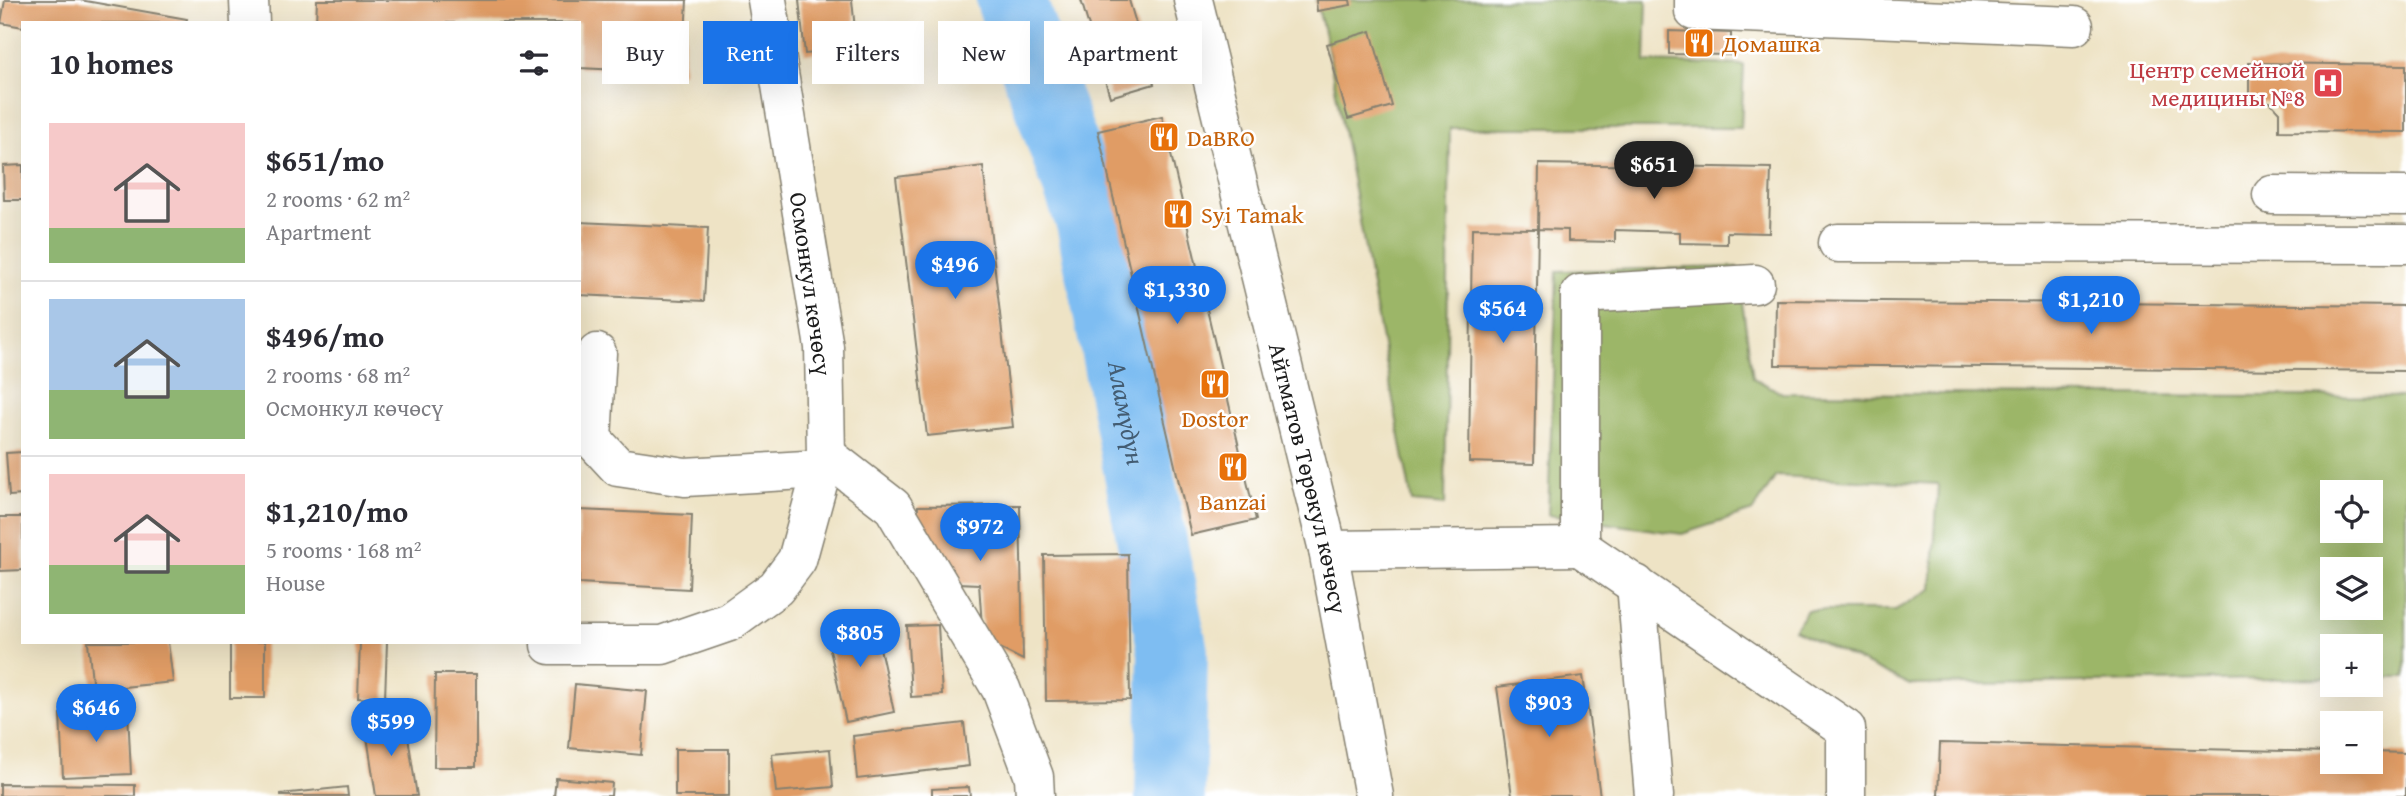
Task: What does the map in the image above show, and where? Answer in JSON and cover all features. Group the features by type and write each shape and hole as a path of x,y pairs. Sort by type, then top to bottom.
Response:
{"street":[{"path":"249,0 250,21"},
{"name":"Осмонкул көчөсү","path":"550,645 662,645 729,622 776,588 797,560 824,462 824,347 767,0"},
{"name":"Айтматов Төрөкул көчөсү","path":"1193,0 1328,550 1374,796"},
{"path":"1694,0 1694,10 2074,26"},
{"path":"2272,195 2406,196"},
{"path":"1838,243 2406,244"},
{"path":"1580,547 1580,294 1755,284"},
{"path":"597,353 592,439 618,467 685,477 824,462 893,508 1001,689 1034,777 1035,796"},
{"path":"1328,550 1580,547 1846,729 1846,796"},
{"path":"1636,584 1654,796"}],"green space":[{"path":"1316,0 1647,0 1645,62 1744,65 1741,128 1450,128 1445,505 1412,502 1327,44"},
{"path":"1737,267 1753,378 1782,393 2406,397 2406,677 2383,677 2383,634 2320,634 2320,678 1910,685 1794,630 1807,610 1895,610 1932,589 1938,484 1776,476 1753,511 1682,534 1548,515 1557,271"}],"building":[{"path":"5,0 80,0 187,19 21,21 21,27 1,23"},
{"path":"317,0 687,0 686,21 602,21 602,69 581,68 581,21 316,21"},
{"path":"799,0 852,0 854,21 812,21 812,53 805,54"},
{"path":"1081,0 1129,0 1135,21 1087,21"},
{"path":"1316,0 1350,0 1351,5 1317,11"},
{"path":"1371,31 1392,106 1348,119 1327,44"},
{"path":"1669,31 1731,33 1731,55 1669,54"},
{"name":"Центр семейной медицины №8","path":"2249,63 2406,65 2406,132 2279,131 2279,112 2270,102 2249,101"},
{"path":"1106,84 1154,84 1110,97"},
{"path":"1162,116 1256,520 1191,535 1098,131"},
{"path":"1539,164 1771,168 1769,233 1727,232 1727,244 1680,243 1680,232 1615,230 1615,242 1568,241 1568,230 1538,229"},
{"path":"21,165 21,200 4,200 3,166"},
{"path":"983,166 1013,427 927,436 896,177"},
{"path":"581,222 708,228 704,301 581,295"},
{"path":"1472,228 1538,229 1534,464 1469,462"},
{"path":"1776,300 2406,306 2406,371 1775,365"},
{"path":"21,452 21,495 9,496 6,453"},
{"path":"1020,505 1023,660 983,640 979,584 936,582 917,532 918,506"},
{"path":"581,510 692,515 689,589 581,583"},
{"path":"0,517 21,517 21,570 0,571"},
{"path":"1128,554 1130,700 1046,701 1044,555"},
{"path":"873,616 894,712 846,722 825,627"},
{"path":"938,625 942,695 911,697 907,626"},
{"path":"88,644 168,644 173,682 93,690"},
{"path":"230,644 265,644 265,698 230,698"},
{"path":"360,644 387,644 385,699 358,698"},
{"path":"435,674 476,674 476,767 434,767"},
{"path":"1583,676 1600,796 1512,796 1497,687"},
{"path":"575,684 647,691 641,755 569,748"},
{"path":"128,711 131,774 63,777 60,714"},
{"path":"405,717 417,796 376,796 365,723"},
{"path":"964,723 969,766 857,779 853,736"},
{"path":"1940,743 2320,752 2320,774 2383,774 2383,752 2406,753 2406,796 1938,796"},
{"path":"675,749 729,749 729,796 675,796"},
{"path":"830,749 833,787 776,792 772,754"},
{"path":"556,778 612,783 611,796 554,796"},
{"path":"0,784 135,785 135,796 0,796"},
{"path":"347,787 348,796 281,796 281,794"},
{"path":"969,787 970,796 932,796 932,789"}],"waterway":[{"name":"Аламүдүн","path":"1011,0 1091,222 1173,652 1170,796"}],"place":[{"name":"Домашка","path":"1699,43"},
{"name":"Центр семейной медицины №8","path":"2328,83"},
{"name":"DaBRO","path":"1164,137"},
{"name":"Syi Tamak","path":"1178,214"},
{"name":"Dostor","path":"1215,384"},
{"name":"Banzai","path":"1233,467"}]}
